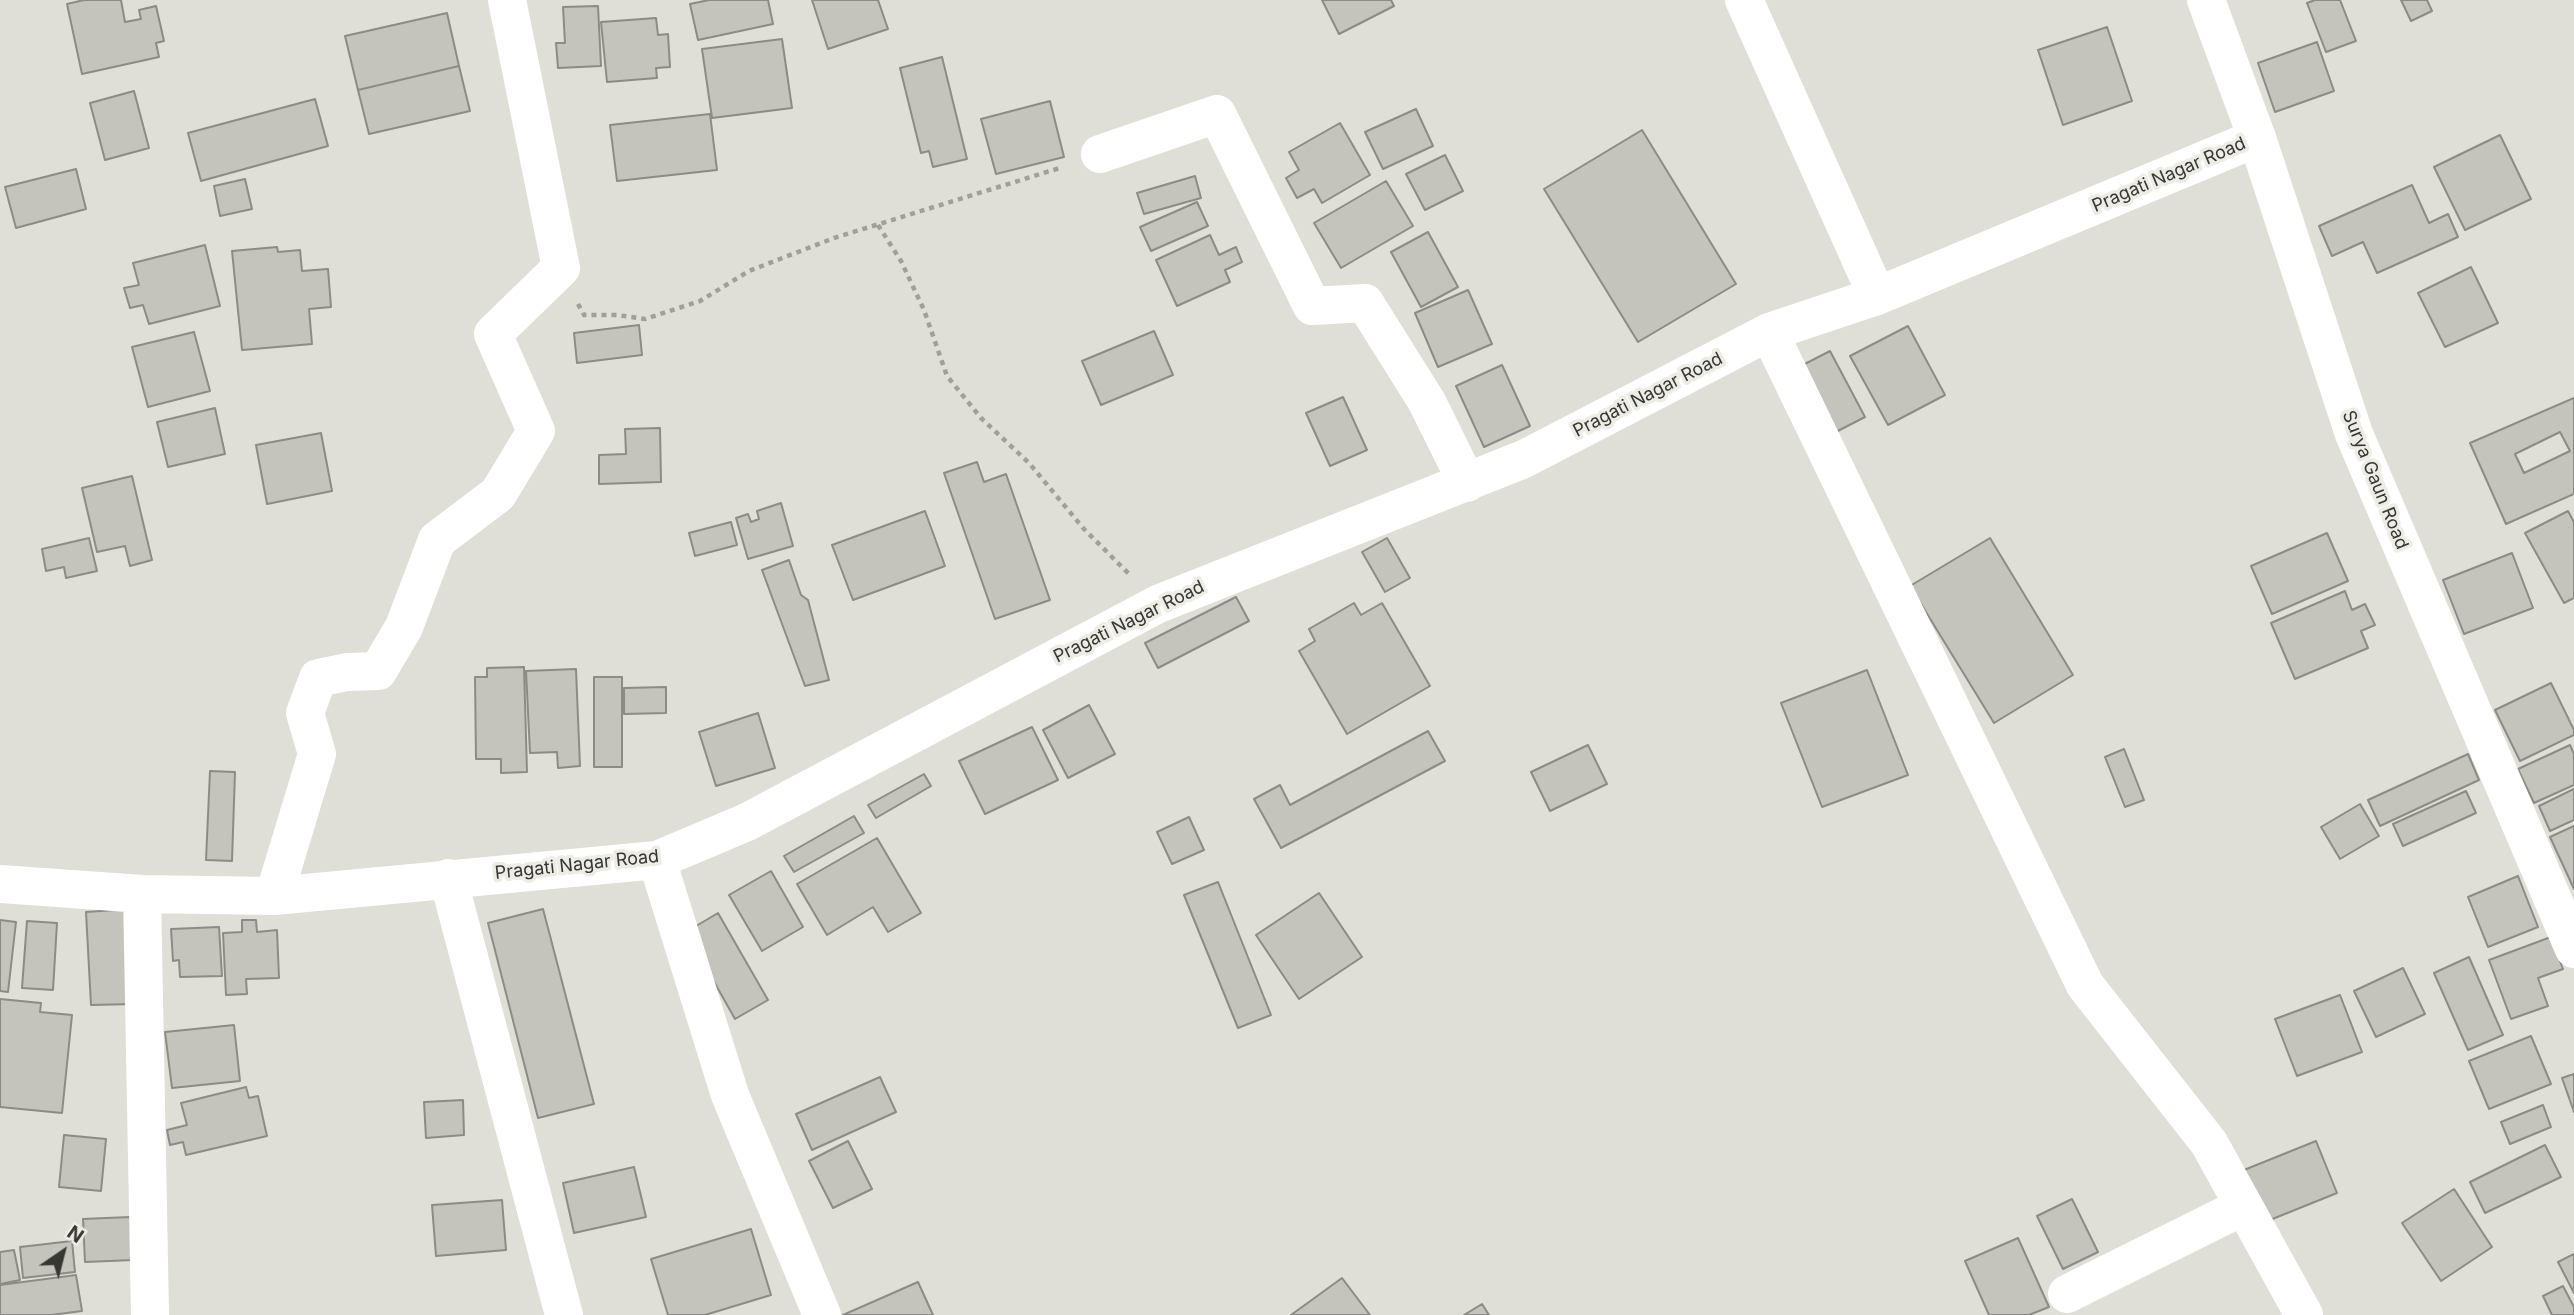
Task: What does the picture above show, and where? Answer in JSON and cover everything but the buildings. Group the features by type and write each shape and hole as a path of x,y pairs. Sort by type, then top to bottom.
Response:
{"street":[{"path":"274,896 317,754 305,713 318,678 347,672 378,671 404,627 438,540 498,494 536,431 493,334 561,268 507,0"},
{"path":"1744,0 1877,296"},
{"name":"Surya Gaun Road","path":"2206,0 2258,138 2354,434 2574,949"},
{"path":"1100,154 1217,114 1312,306 1365,303 1427,402 1467,483"},
{"name":"Pragati Nagar Road","path":"0,884 142,894 274,896 657,860 747,822 1158,604 1524,459 1769,332 1877,296 2258,138"},
{"path":"1769,332 2085,985 2208,1143 2304,1315"},
{"path":"657,860 730,1094 822,1315"},
{"path":"448,878 564,1315"},
{"path":"142,894 150,1315"},
{"path":"2067,1294 2244,1206"}],"path":[{"path":"561,268 584,315 617,315 645,319 700,301 749,271 834,238 1031,179 1100,154"},
{"path":"878,225 901,261 924,310 947,376 981,418 1029,463 1084,529 1158,604"}]}
